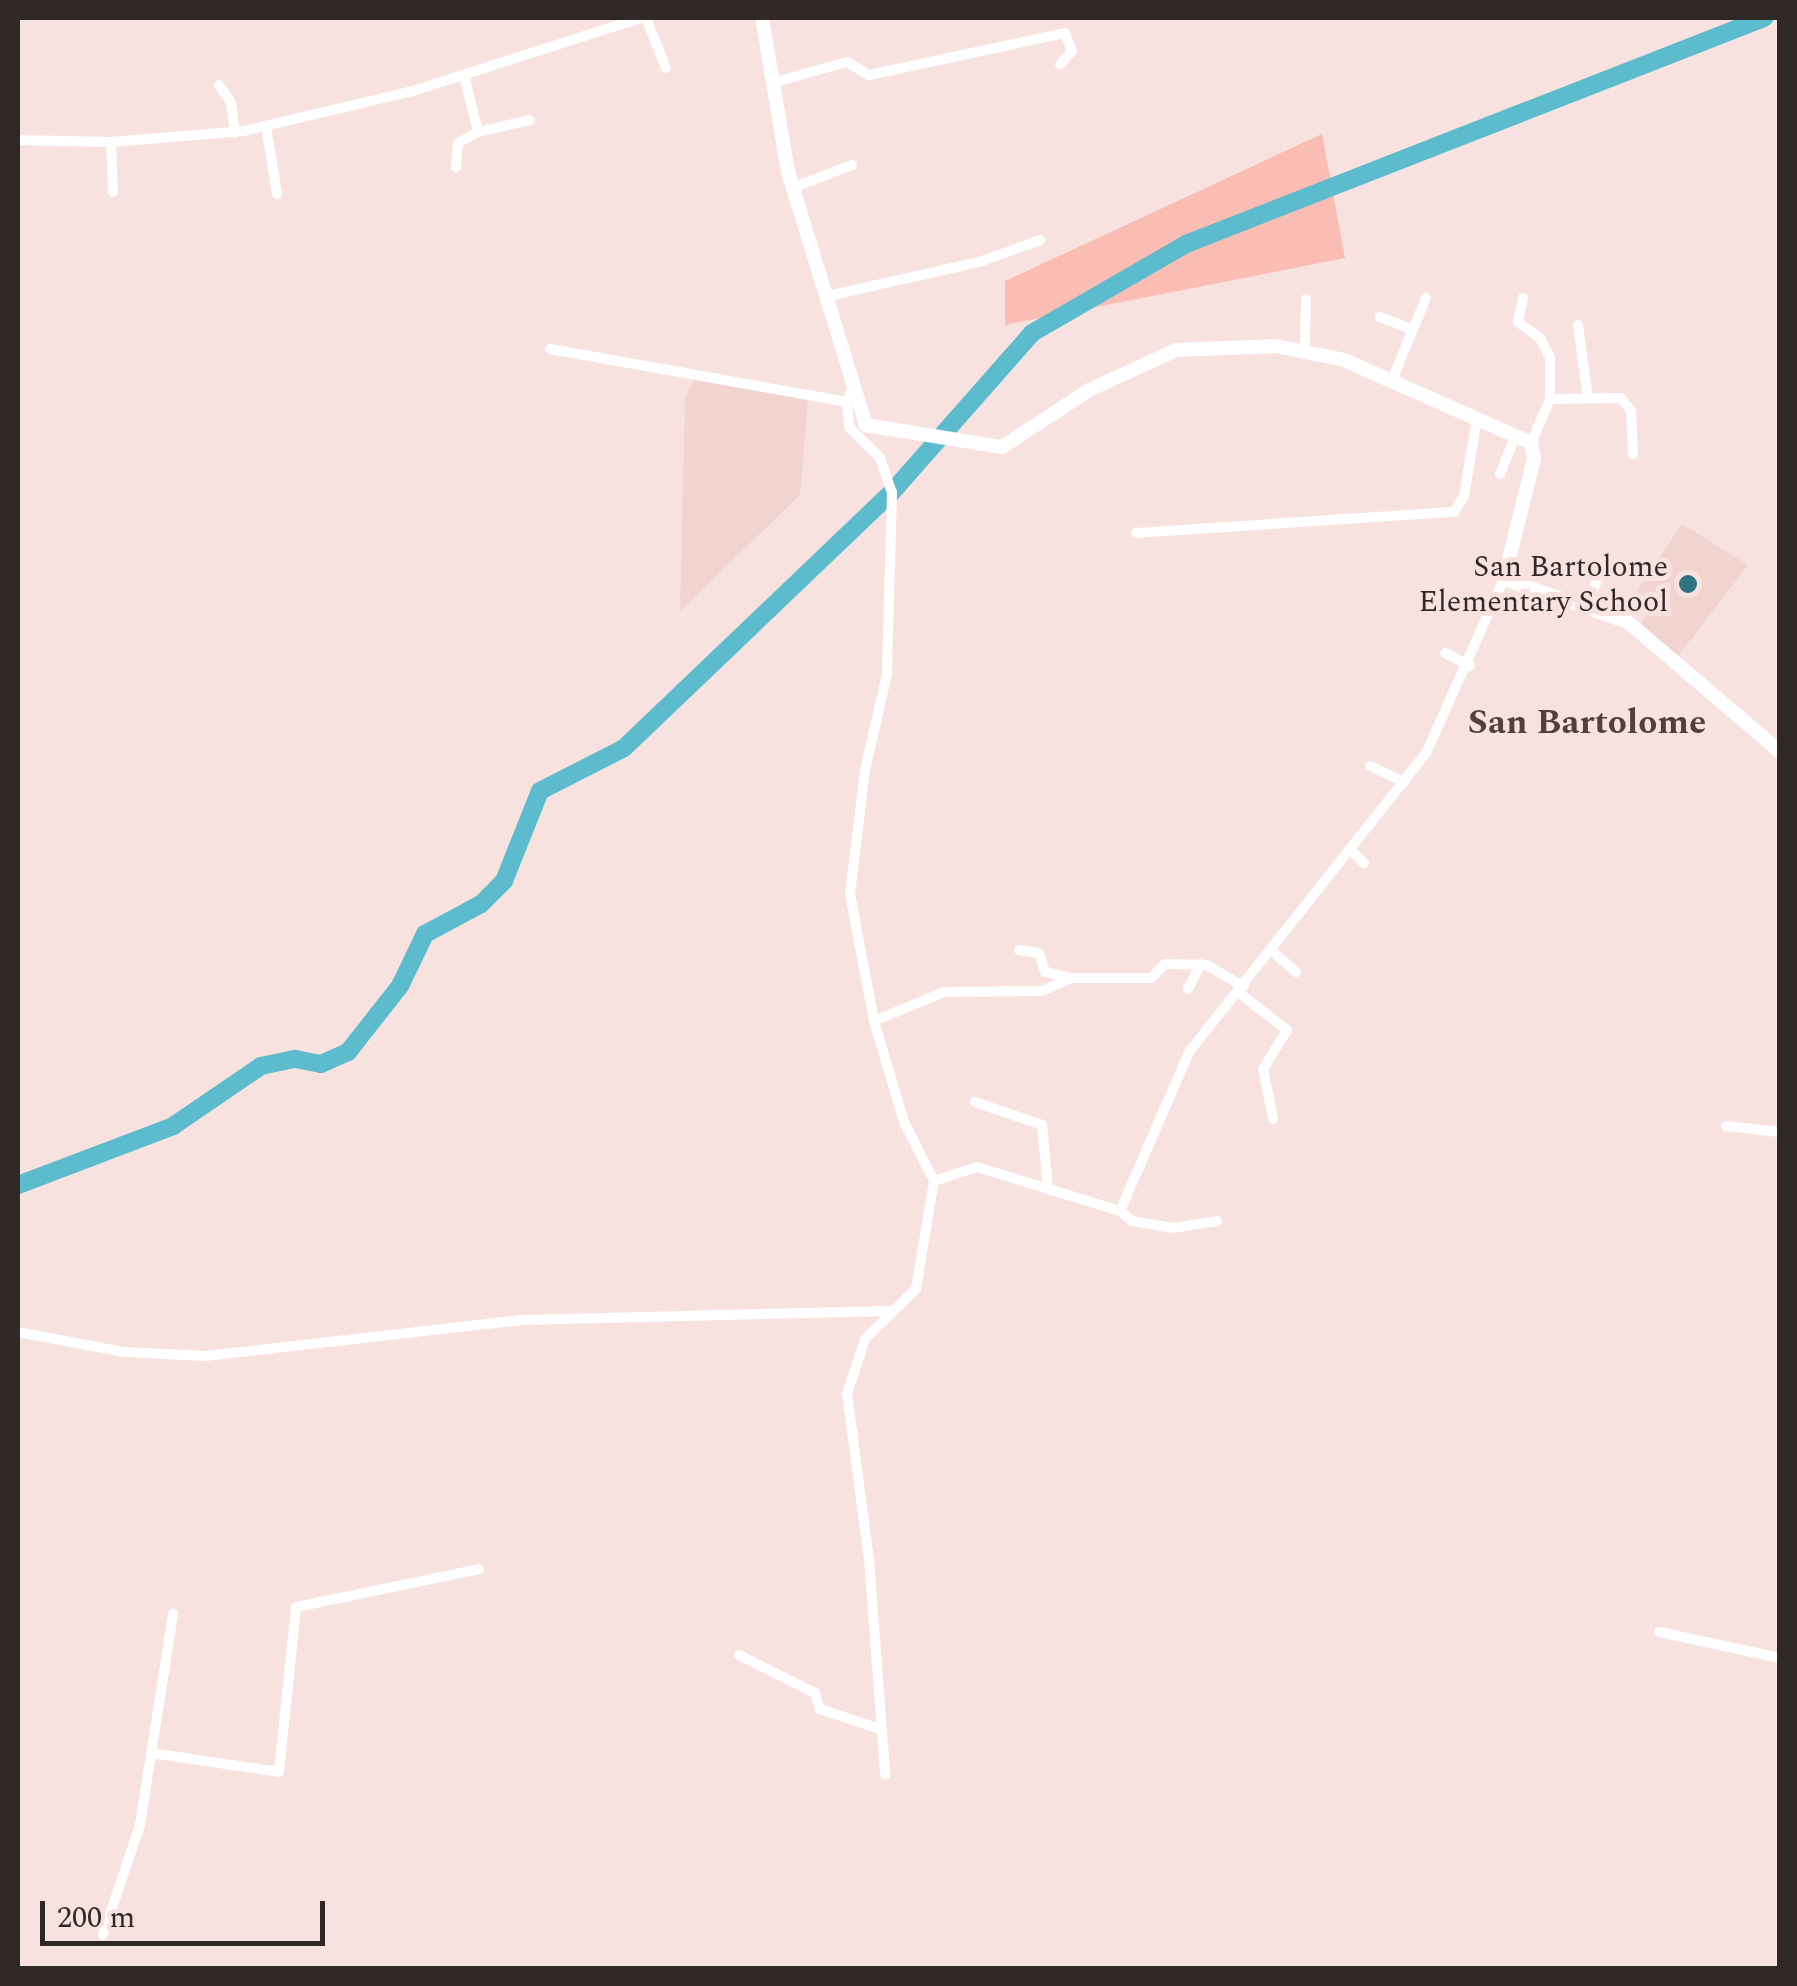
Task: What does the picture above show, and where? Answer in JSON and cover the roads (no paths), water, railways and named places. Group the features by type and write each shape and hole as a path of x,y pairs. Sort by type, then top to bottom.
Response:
{"street":[{"path":"18,140 111,142 235,133 464,74 643,18 666,68"},
{"path":"762,18 794,188 854,383 859,417 874,426 998,448 1089,390 1169,352 1230,345 1304,350 1392,380 1531,443"},
{"path":"775,82 847,62 870,74 1065,33 1072,51 1060,64"},
{"path":"464,74 478,132"},
{"path":"219,85 231,102 235,133"},
{"path":"456,166 458,143 478,132 530,120"},
{"path":"266,126 277,194"},
{"path":"111,142 113,192"},
{"path":"794,188 852,165"},
{"path":"828,296 963,266 1040,240"},
{"path":"1392,380 1426,298"},
{"path":"1120,1211 1189,1052 1405,782 1440,731 1470,666 1504,580 1534,459 1531,443 1550,400 1550,358 1540,338 1518,322 1522,298"},
{"path":"1304,350 1306,299"},
{"path":"1380,317 1412,329"},
{"path":"1578,325 1588,398"},
{"path":"550,350 846,402"},
{"path":"854,383 846,402 850,426 880,458 892,492 887,674 865,766 850,894 874,1021 904,1122 934,1181 916,1289 865,1339 847,1393 871,1577 885,1774"},
{"path":"1550,400 1626,400 1633,454"},
{"path":"1136,533 1456,512 1477,418"},
{"path":"1500,474 1516,437"},
{"path":"1586,604 1600,573"},
{"path":"1504,580 1586,604 1638,629 1780,752"},
{"path":"1444,653 1470,666"},
{"path":"1370,766 1405,782"},
{"path":"1352,851 1364,863"},
{"path":"1019,950 1040,953 1046,972 1071,978 1151,978 1163,964 1201,964 1241,990 1288,1030 1263,1070 1273,1119"},
{"path":"1272,951 1296,972"},
{"path":"1188,988 1201,964"},
{"path":"874,1021 944,992 1042,992 1071,978"},
{"path":"975,1102 1042,1125 1048,1188"},
{"path":"1726,1126 1780,1132"},
{"path":"934,1181 977,1167 1120,1211 1132,1221 1173,1228 1218,1221"},
{"path":"18,1332 124,1352 205,1356 521,1320 894,1311"},
{"path":"151,1754 280,1772 296,1607 479,1569"},
{"path":"103,1935 140,1825 173,1614"},
{"path":"1659,1632 1780,1658"},
{"path":"738,1656 815,1693 820,1710 880,1729"}],"waterway":[{"path":"18,1185 173,1126 261,1066 295,1059 321,1064 348,1052 400,986 425,934 481,904 504,881 540,791 624,748 892,492 1032,333 1186,244 1764,18"}],"place":[{"name":"San Bartolome Elementary School","path":"1688,584"}],"district":[{"name":"San Bartolome","path":"1587,723"}]}
